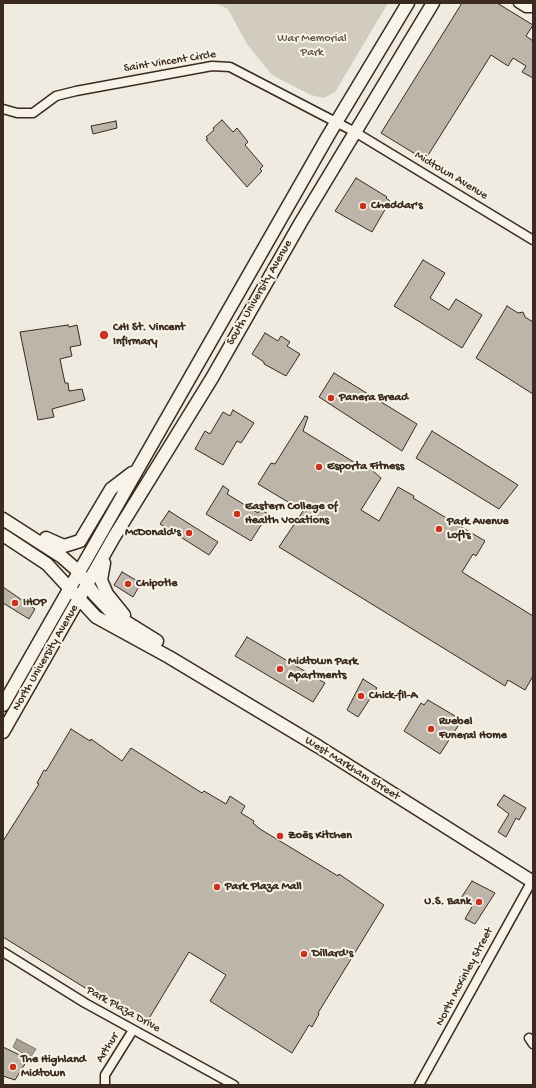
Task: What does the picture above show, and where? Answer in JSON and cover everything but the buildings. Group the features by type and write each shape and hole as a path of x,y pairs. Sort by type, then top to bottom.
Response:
{"main road":[{"name":"South University Avenue","path":"78,571 336,122 408,3"},
{"name":"South University Avenue","path":"88,584 144,486 212,378 301,222 433,3"},
{"path":"3,518 12,519 57,544 64,546 72,545 80,541 111,489 137,468"},
{"name":"West Markham Street","path":"3,518 53,550 78,571 94,594 109,610 158,642 169,657"},
{"name":"West Markham Street","path":"3,535 47,564 70,587 96,617 169,657 318,747 533,881"},
{"path":"110,544 102,570 101,580 106,594 136,628"},
{"name":"North University Avenue","path":"3,705 78,571"},
{"name":"North University Avenue","path":"3,732 88,584"}],"street":[{"path":"518,3 526,8 533,8"},
{"name":"Saint Vincent Circle","path":"3,109 17,113 33,113 56,96 76,91 177,72 226,66 242,72 355,132"},
{"name":"Midtown Avenue","path":"355,132 533,240"},
{"name":"North McKinley Street","path":"419,1085 533,881"},
{"name":"Park Plaza Drive","path":"3,952 133,1030 234,1085"},
{"name":"Arthur","path":"104,1082 133,1030"}],"green space":[{"name":"War Memorial Park","path":"216,3 388,3 335,92 324,98 311,95 272,75 247,44 228,9"}],"shaded area":[{"path":"17,1039 36,1049 30,1058 13,1047"}],"place":[{"name":"Cheddar's","path":"363,206"},
{"name":"CHI St. Vincent Infirmary","path":"104,335"},
{"name":"Panera Bread","path":"331,398"},
{"name":"Esporta Fitness","path":"319,467"},
{"name":"Eastern College of Health Vocations","path":"237,514"},
{"name":"Park Avenue Lofts","path":"439,529"},
{"name":"McDonald's","path":"189,533"},
{"name":"Chipotle","path":"128,584"},
{"name":"IHOP","path":"15,603"},
{"name":"Midtown Park Apartments","path":"280,669"},
{"name":"Chick-fil-A","path":"361,696"},
{"name":"Ruebel Funeral Home","path":"431,729"},
{"name":"Zoës Kitchen","path":"280,836"},
{"name":"Park Plaza Mall","path":"217,887"},
{"name":"U.S. Bank","path":"479,902"},
{"name":"Dillard's","path":"304,954"},
{"name":"The Highland Midtown","path":"13,1067"}]}
